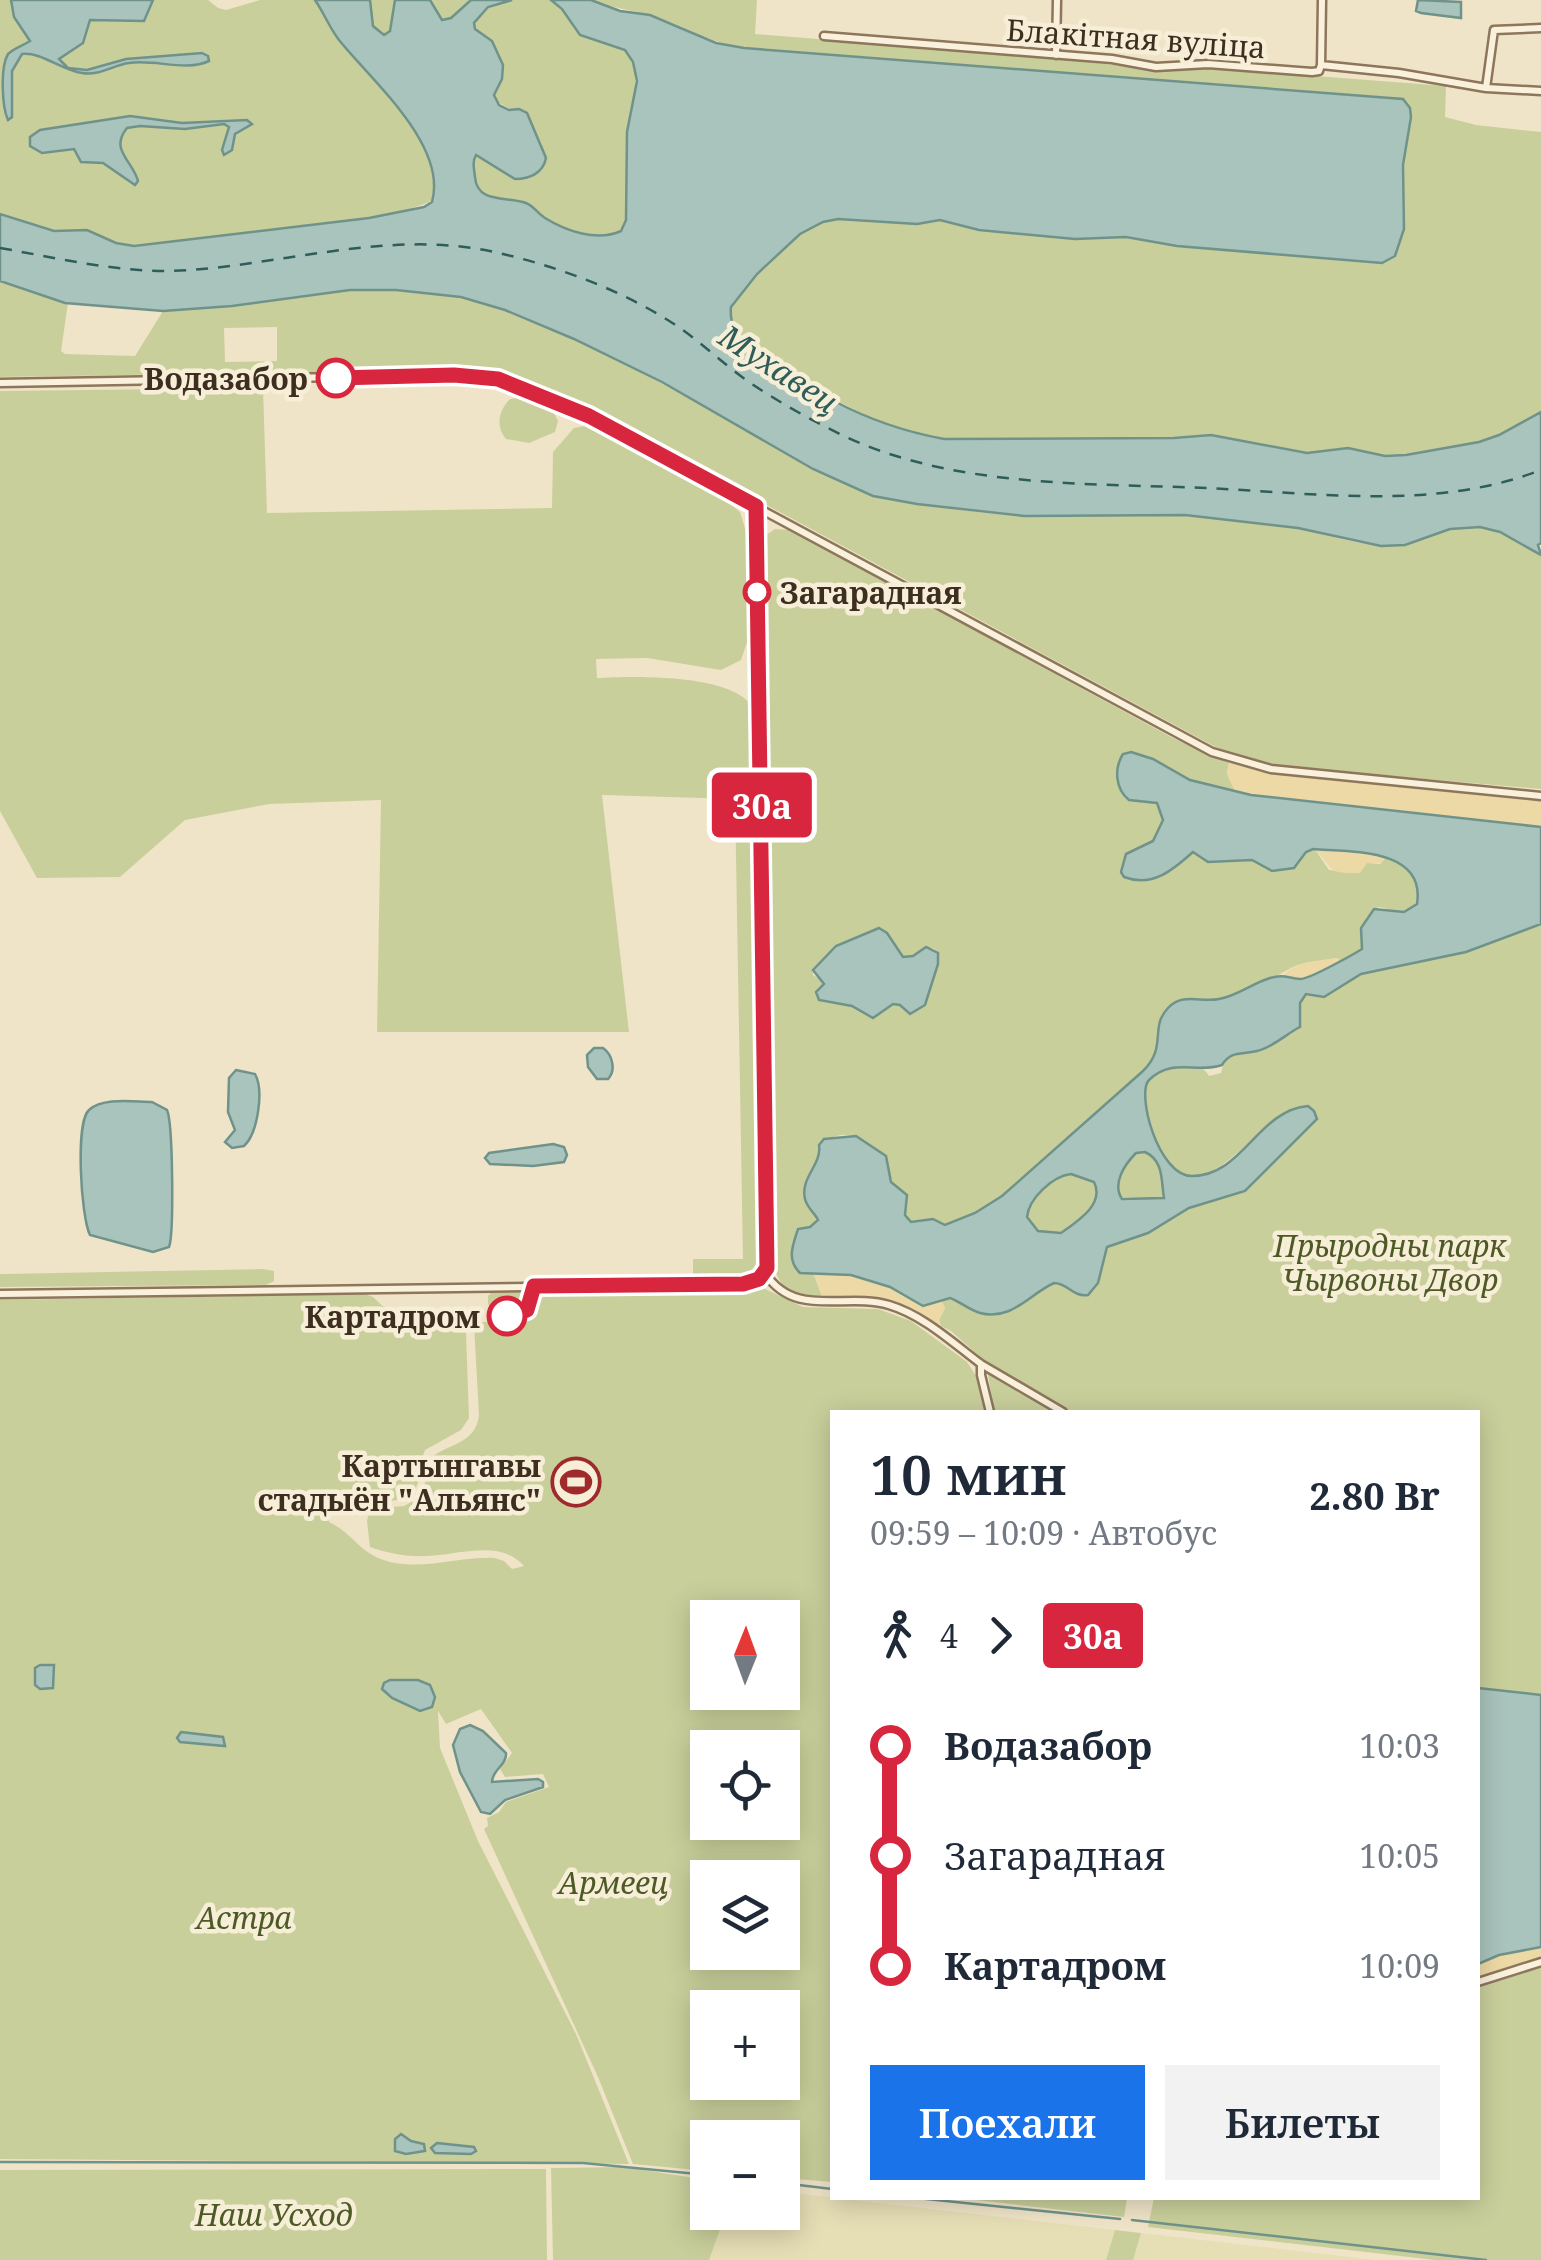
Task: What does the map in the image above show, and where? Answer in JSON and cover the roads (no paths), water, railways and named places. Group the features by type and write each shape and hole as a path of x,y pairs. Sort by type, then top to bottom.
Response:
{"street":[{"path":"1056,56 1057,0"},
{"path":"1322,0 1322,65"},
{"path":"1486,88 1494,30 1541,28"},
{"name":"Блакітная вуліца","path":"824,36 1132,61 1156,67 1208,64 1316,72 1322,65 1486,88 1541,91"},
{"path":"0,382 454,375 498,379 589,416 1126,708 1228,758 1286,771 1541,796"},
{"path":"0,1294 690,1285 749,1283 765,1273 769,1247 756,506"},
{"path":"765,1273 782,1292 806,1301 869,1302 900,1309 981,1364 1060,1410"},
{"path":"981,1364 990,1410"},
{"path":"1480,1981 1541,1962"}],"water":[{"path":"11,0 153,0 144,21 90,20 83,43 59,59 68,68 87,70 126,59 202,53 209,61 190,65 129,63 89,74 74,71 37,56 22,54 12,71 12,117 8,120 3,87 5,60 10,52 30,41 14,17"},
{"path":"315,0 370,0 373,26 384,35 390,31 395,0 430,0 442,20 451,18 471,0 512,0 488,7 474,23 475,29 492,41 503,65 502,79 494,95 499,105 527,113 546,158 535,174 515,179 476,155 477,186 494,198 526,203 553,223 592,235 621,231 626,220 627,132 637,81 633,62 625,50 580,35 551,0 591,0 620,11 650,15 716,43 744,48 1403,99 1411,117 1403,165 1404,229 1395,256 1382,263 1177,246 1126,237 1075,239 979,230 940,220 917,224 838,219 800,234 757,274 731,307 732,321 736,333 754,353 830,399 887,424 944,439 1211,435 1307,453 1348,448 1385,456 1479,442 1541,412 1541,555 1500,532 1480,527 1450,529 1405,545 1381,546 1298,528 1185,515 1024,516 873,496 813,469 662,382 574,339 505,310 461,297 350,290 163,311 65,303 0,281 0,214 54,231 87,230 134,246 369,218 432,202 434,180 418,136 339,40"},
{"path":"1418,0 1461,2 1461,18 1416,11"},
{"path":"130,116 182,123 247,120 252,124 235,134 232,150 224,155 229,127 224,124 185,129 127,128 120,143 138,181 135,185 103,163 81,162 74,149 42,153 30,146 30,137 40,130"},
{"path":"1131,752 1153,759 1190,780 1251,795 1541,827 1541,924 1466,952 1361,974 1324,997 1306,994 1300,1003 1300,1027 1268,1047 1233,1055 1222,1065 1167,1069 1149,1080 1145,1100 1160,1149 1169,1163 1192,1176 1225,1166 1291,1110 1308,1106 1317,1119 1245,1191 1189,1208 1148,1233 1107,1247 1098,1283 1088,1295 1054,1283 1011,1310 991,1314 976,1312 950,1298 923,1306 890,1287 851,1275 800,1273 793,1262 793,1246 798,1229 810,1227 818,1220 804,1191 824,1139 856,1136 886,1156 891,1182 907,1195 905,1215 911,1222 933,1219 945,1225 1002,1196 1143,1071 1155,1053 1162,1015 1174,1003 1226,997 1275,977 1300,979 1312,975 1362,949 1361,928 1374,909 1404,912 1417,904 1417,885 1398,862 1346,851 1313,849 1294,868 1272,871 1252,860 1208,862 1193,852 1154,878 1124,877 1121,872 1126,854 1153,841 1163,820 1157,803 1129,800 1121,790 1117,772 1123,754","holes":["1145,1152 1159,1166 1164,1198 1122,1199 1118,1187 1124,1169 1136,1153","1071,1174 1094,1182 1093,1205 1061,1233 1038,1231 1027,1217 1032,1203 1050,1183"]},
{"path":"879,928 903,957 913,956 926,947 938,953 925,1005 910,1014 893,1004 873,1018 852,1006 819,1000 816,992 824,984 813,970 836,946"},
{"path":"594,1048 603,1048 611,1059 613,1068 608,1079 597,1079 588,1067 587,1055"},
{"path":"236,1070 255,1074 259,1100 249,1140 244,1146 232,1148 225,1142 235,1130 228,1112 229,1078"},
{"path":"110,1102 152,1102 167,1110 172,1178 169,1247 153,1252 90,1235 81,1171 82,1132 89,1110"},
{"path":"553,1144 564,1147 564,1162 533,1166 490,1164 485,1158 489,1153"},
{"path":"54,1665 53,1688 40,1689 35,1685 35,1668"},
{"path":"390,1680 418,1680 430,1685 435,1697 432,1707 420,1711 392,1698 382,1689"},
{"path":"1480,1688 1541,1695 1541,1947 1499,1955 1480,1963"},
{"path":"470,1725 483,1731 506,1753 492,1782 538,1779 543,1787 505,1800 490,1814 481,1812 460,1772 453,1745 460,1729"},
{"path":"181,1732 223,1737 225,1746 180,1742 177,1738"},
{"path":"401,2134 424,2144 425,2151 395,2151 395,2139"},
{"path":"437,2143 474,2147 476,2151 435,2153 431,2148"}],"waterway":[{"path":"0,2162 583,2163 690,2173"},
{"path":"800,2185 830,2189"},
{"path":"936,2200 1120,2219"},
{"path":"1132,2220 1486,2260"}],"place":[{"name":"Водазабор","path":"336,378"},
{"name":"Загарадная","path":"757,592"},
{"name":"Картадром","path":"507,1316"},
{"name":"Картынгавы стадыён \"Альянс\"","path":"576,1482"}],"water label":[{"name":"Мухавец","path":"779,368"}],"park label":[{"name":"Прыродны парк Чырвоны Двор","path":"1390,1262"},
{"name":"Армеец","path":"613,1882"},
{"name":"Астра","path":"244,1917"},
{"name":"Наш Усход","path":"274,2214"}]}
